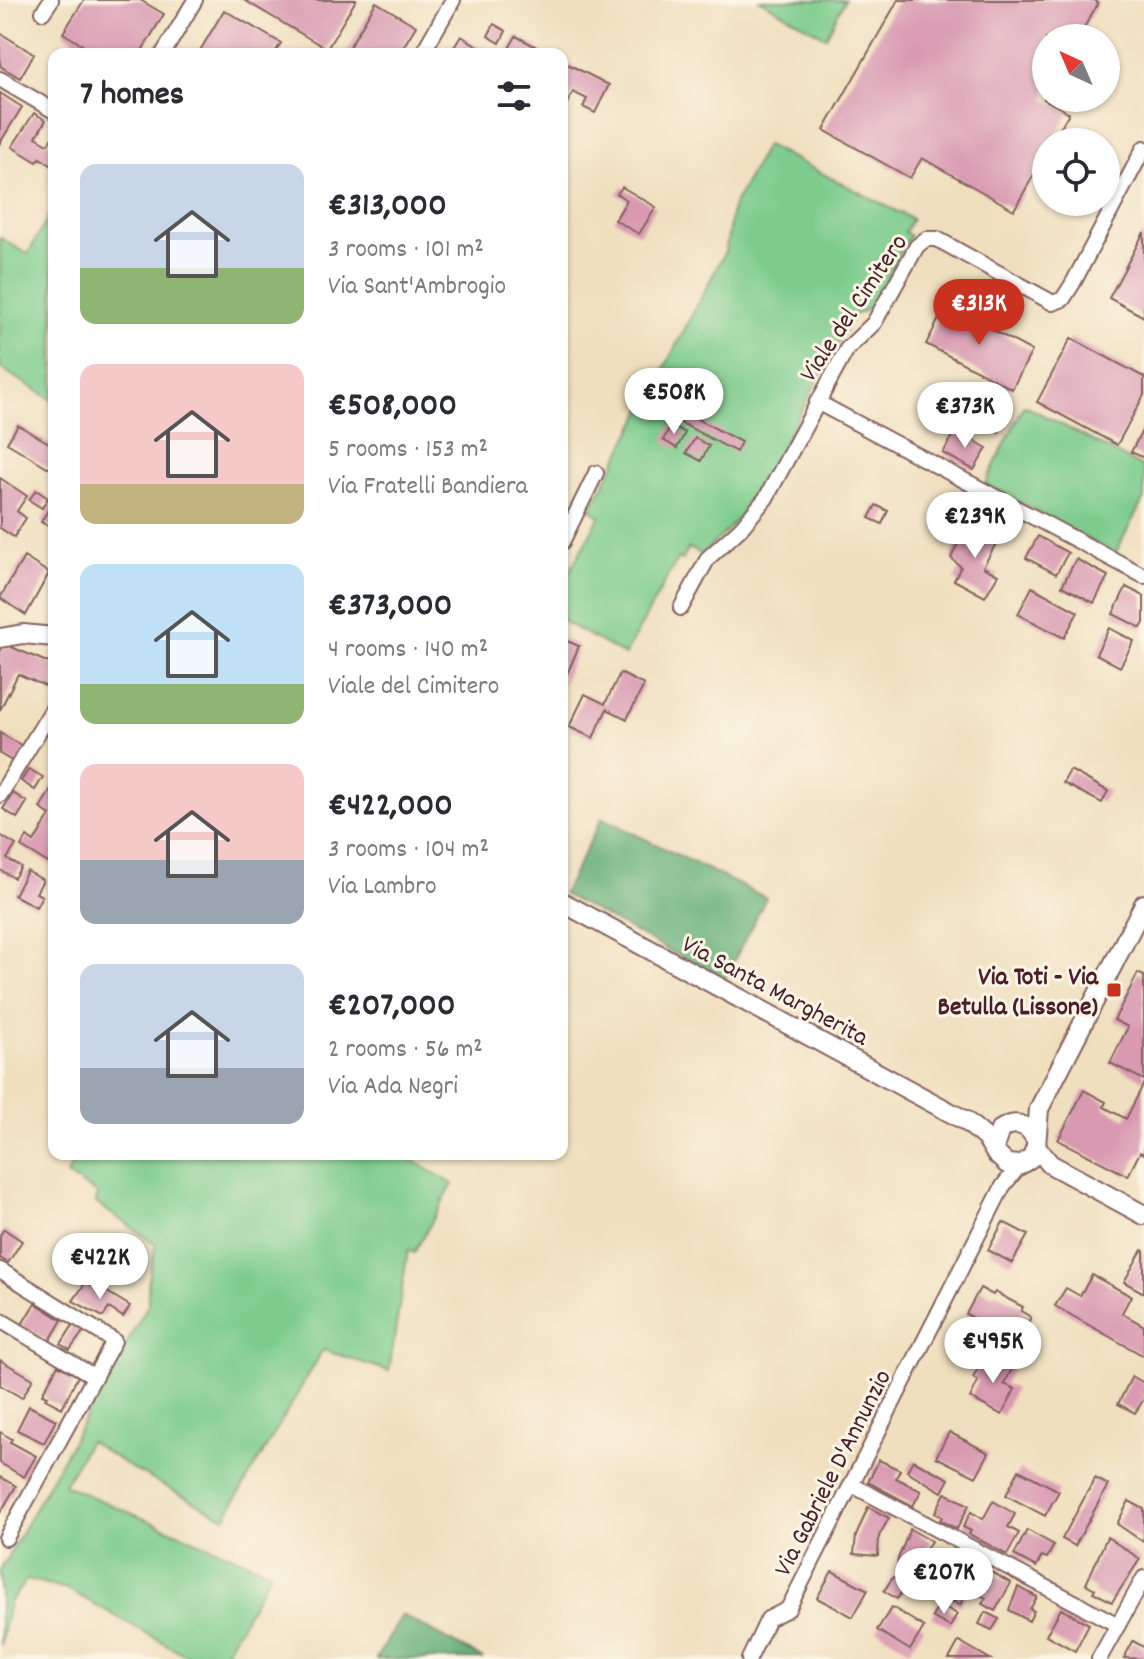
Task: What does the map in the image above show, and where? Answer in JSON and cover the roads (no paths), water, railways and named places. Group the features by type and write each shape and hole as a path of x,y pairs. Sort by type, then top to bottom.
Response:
{"street":[{"path":"167,48 195,0"},
{"path":"425,48 453,0"},
{"path":"0,79 48,107"},
{"name":"Viale del Cimitero","path":"681,608 708,558 741,528 766,498 847,349 874,323 917,246 926,239 937,239 1053,303 1063,299 1144,148"},
{"name":"Viale del Cimitero","path":"817,402 1144,576"},
{"path":"568,530 596,473"},
{"path":"0,638 23,634 48,636"},
{"path":"0,795 48,717"},
{"name":"Via Santa Margherita","path":"568,905 997,1139 1001,1160 1025,1155"},
{"path":"1025,1155 1039,1109 1141,916"},
{"path":"997,1139 1011,1124 1018,1123 1039,1109"},
{"path":"1018,1123 1029,1128 1025,1155"},
{"path":"1025,1155 1050,1164 1144,1215"},
{"name":"Via Gabriele D'Annunzio","path":"749,1659 768,1619 788,1609 1003,1186 1025,1155"},
{"path":"0,1270 114,1341 6,1538"},
{"path":"0,1320 95,1377"},
{"path":"852,1485 1118,1625"},
{"path":"1099,1659 1144,1578"}],"place":[{"name":"Via Toti - Via Betulla (Lissone)","path":"1114,990"}]}
